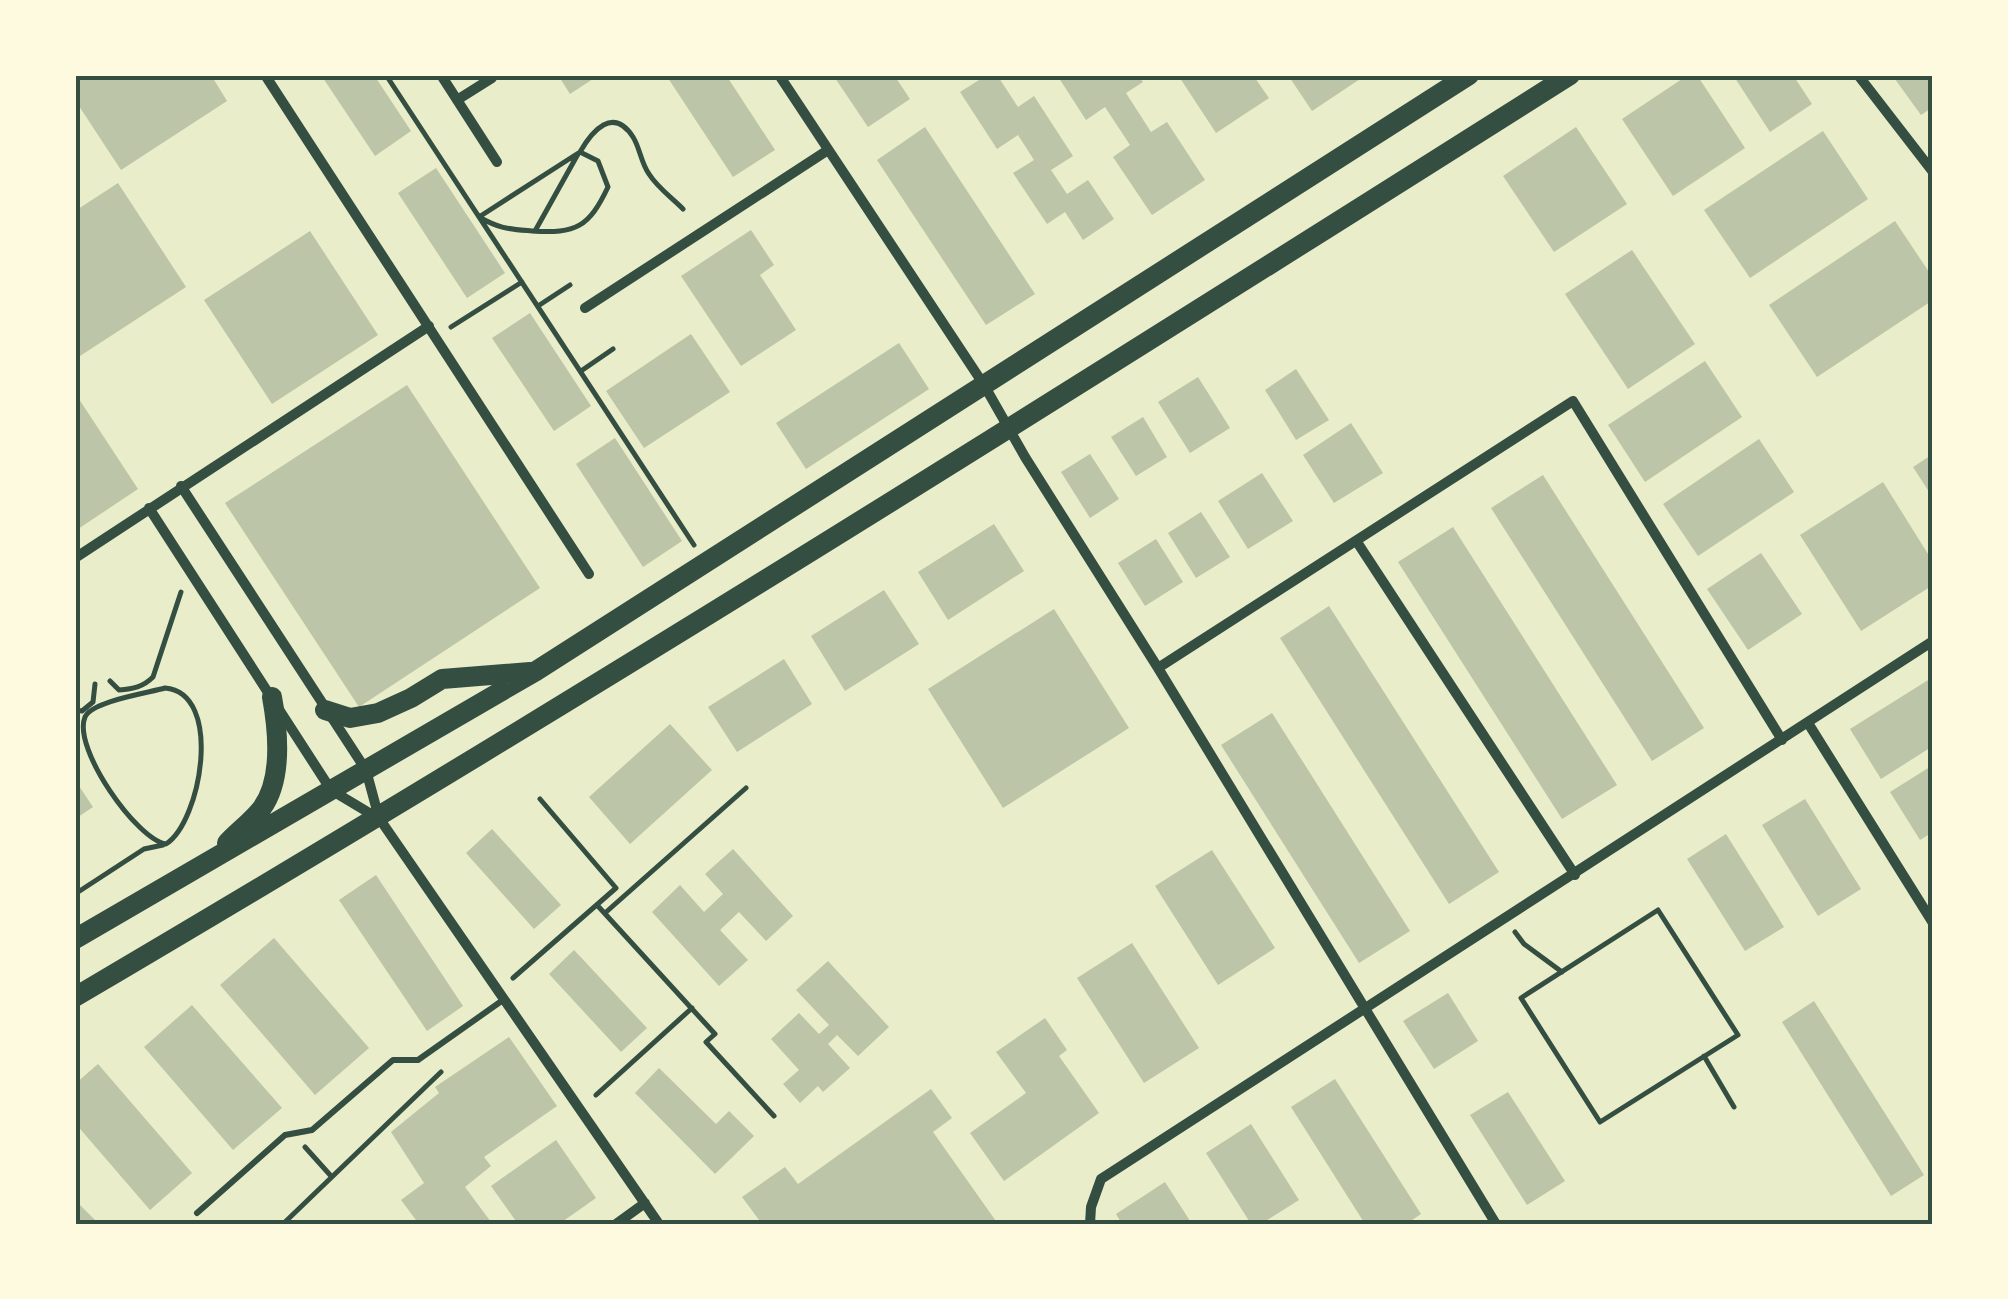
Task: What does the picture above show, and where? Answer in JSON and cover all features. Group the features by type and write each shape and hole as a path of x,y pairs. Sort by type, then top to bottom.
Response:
{"main road":[{"path":"75,939 536,671 1469,75"},
{"path":"75,997 379,818 1011,428 1570,75"},
{"path":"325,710 350,718 412,698 442,678 536,671"},
{"path":"208,862 264,806 276,757 278,727 272,697"}],"street":[{"path":"265,75 589,574"},
{"path":"441,75 498,162"},
{"path":"458,100 492,78 490,75"},
{"path":"780,75 1011,428 1025,457 1496,1224"},
{"path":"1858,75 1933,172"},
{"path":"585,308 828,150"},
{"path":"75,558 429,326"},
{"path":"1158,668 1574,401 1782,740"},
{"path":"181,486 366,770 379,818 660,1224"},
{"path":"148,508 331,790 379,818"},
{"path":"1357,542 1574,875"},
{"path":"1090,1224 1091,1206 1101,1179 1933,640"},
{"path":"1808,723 1933,923"},
{"path":"616,1224 645,1204"}],"lane":[{"path":"197,1212 285,1135 312,1130 393,1060 418,1060 504,1000"}],"path":[{"path":"386,75 706,564"},
{"path":"535,231 592,130 608,122 632,134 649,174 683,209"},
{"path":"479,217 580,152"},
{"path":"479,217 500,229 560,233 582,225 608,187 598,161 580,152"},
{"path":"462,320 522,282"},
{"path":"538,306 570,285"},
{"path":"580,371 613,349"},
{"path":"110,681 118,690 146,684 154,671 182,586"},
{"path":"154,671 156,682 166,688"},
{"path":"95,684 95,697 85,716 85,734 96,768 110,792 141,827 159,844 166,844"},
{"path":"75,710 166,688 178,689 190,697 200,724 196,785 178,836 166,844 144,849 75,894"},
{"path":"605,913 746,788"},
{"path":"513,978 616,888 540,800"},
{"path":"597,905 715,1034 706,1042 774,1116"},
{"path":"1658,910 1738,1034 1600,1122 1521,998 1562,972 1658,910"},
{"path":"1504,919 1524,944 1562,972"},
{"path":"596,1095 692,1008"},
{"path":"1704,1056 1734,1107"},
{"path":"283,1224 441,1072"},
{"path":"293,1134 332,1176"}],"building":[{"path":"75,75 211,75 227,101 121,170 75,100"},
{"path":"321,75 374,75 411,131 375,156"},
{"path":"558,75 599,75 570,94"},
{"path":"666,75 726,75 775,150 733,177"},
{"path":"833,75 894,75 910,99 868,127"},
{"path":"987,75 997,75 1018,107 1034,96 1073,156 1051,170 1067,194 1088,180 1114,219 1083,240 1065,212 1047,224 1013,173 1034,160 1018,135 997,149 960,92"},
{"path":"1057,75 1138,75 1143,82 1126,93 1151,132 1167,122 1205,180 1152,215 1113,157 1130,145 1105,107 1086,120"},
{"path":"1178,75 1253,75 1269,98 1216,133"},
{"path":"1288,75 1366,75 1312,111"},
{"path":"1688,75 1697,75 1745,148 1673,196 1622,119"},
{"path":"1733,75 1793,75 1812,104 1770,132"},
{"path":"1892,75 1933,75 1933,107 1921,115"},
{"path":"925,127 1035,294 986,325 877,160"},
{"path":"1576,127 1627,204 1554,252 1503,176"},
{"path":"1823,131 1868,199 1750,278 1704,210"},
{"path":"436,168 505,273 467,298 398,193"},
{"path":"118,183 186,287 80,356 75,348 75,211"},
{"path":"1895,221 1933,278 1933,300 1817,377 1769,305"},
{"path":"751,230 774,265 760,275 796,330 741,366 681,276"},
{"path":"310,231 378,335 272,404 204,300"},
{"path":"1632,250 1695,344 1628,389 1565,294"},
{"path":"530,313 591,406 554,431 492,338"},
{"path":"691,334 730,392 644,448 606,391"},
{"path":"899,343 929,389 806,469 776,423"},
{"path":"1705,361 1742,417 1645,482 1608,425"},
{"path":"1296,369 1329,420 1296,440 1265,390"},
{"path":"1198,377 1230,428 1190,453 1158,402"},
{"path":"407,385 540,588 359,707 225,503"},
{"path":"75,393 138,489 75,531"},
{"path":"1143,417 1167,457 1136,476 1111,437"},
{"path":"1351,423 1383,473 1334,503 1303,455"},
{"path":"615,438 682,541 643,567 576,464"},
{"path":"1759,439 1794,492 1698,556 1663,504"},
{"path":"1090,454 1119,499 1090,518 1061,472"},
{"path":"1933,454 1933,498 1913,467"},
{"path":"1262,473 1293,521 1248,549 1218,501"},
{"path":"1543,475 1704,728 1652,761 1491,508"},
{"path":"1883,482 1933,562 1933,585 1861,631 1800,535"},
{"path":"1201,512 1230,557 1196,578 1168,533"},
{"path":"994,524 1024,571 948,620 918,572"},
{"path":"1453,527 1617,785 1562,819 1398,562"},
{"path":"1156,539 1183,582 1145,606 1118,563"},
{"path":"1761,553 1802,614 1748,650 1707,589"},
{"path":"884,590 919,644 845,691 811,636"},
{"path":"1329,606 1499,872 1449,904 1280,638"},
{"path":"1054,609 1129,728 1003,808 928,689"},
{"path":"784,659 812,704 737,752 708,707"},
{"path":"1933,677 1933,746 1881,779 1850,729"},
{"path":"1272,713 1410,931 1359,963 1221,745"},
{"path":"670,724 712,770 630,844 589,797"},
{"path":"1933,765 1933,832 1920,840 1890,792"},
{"path":"75,780 93,807 75,819"},
{"path":"1805,799 1861,889 1818,916 1762,825"},
{"path":"492,829 561,905 534,929 466,853"},
{"path":"1726,834 1784,927 1745,951 1687,859"},
{"path":"733,849 793,916 766,941 739,912 720,930 748,960 719,986 652,912 680,885 704,912 723,894 705,874"},
{"path":"1212,850 1275,948 1218,985 1155,886"},
{"path":"376,875 463,1006 427,1031 339,900"},
{"path":"274,938 369,1048 315,1095 220,985"},
{"path":"1132,943 1199,1048 1144,1083 1077,978"},
{"path":"574,950 647,1028 621,1052 549,974"},
{"path":"828,961 889,1027 858,1056 837,1035 828,1044 850,1068 823,1092 818,1086 800,1103 783,1084 799,1070 771,1039 799,1013 819,1034 829,1025 796,990"},
{"path":"1448,993 1478,1041 1434,1069 1403,1021"},
{"path":"1814,1001 1924,1175 1891,1196 1782,1022"},
{"path":"192,1005 282,1108 233,1150 144,1047"},
{"path":"1045,1018 1067,1050 1059,1056 1099,1113 1004,1181 970,1133 1026,1093 996,1052"},
{"path":"509,1037 557,1106 484,1157 491,1166 465,1187 491,1222 419,1224 401,1200 424,1183 391,1132 439,1093 435,1087"},
{"path":"98,1064 192,1173 150,1210 75,1123 75,1084"},
{"path":"659,1068 716,1124 729,1111 754,1136 715,1174 635,1093"},
{"path":"1335,1079 1421,1214 1406,1224 1365,1224 1291,1107"},
{"path":"931,1089 952,1118 933,1132 998,1224 762,1224 742,1197 785,1167 798,1184"},
{"path":"1508,1092 1565,1181 1527,1205 1470,1115"},
{"path":"1251,1124 1299,1200 1261,1224 1251,1224 1206,1153"},
{"path":"556,1140 596,1198 559,1224 518,1224 491,1186"},
{"path":"1165,1182 1192,1224 1122,1224 1116,1214"},
{"path":"75,1200 99,1224 75,1224"}]}
